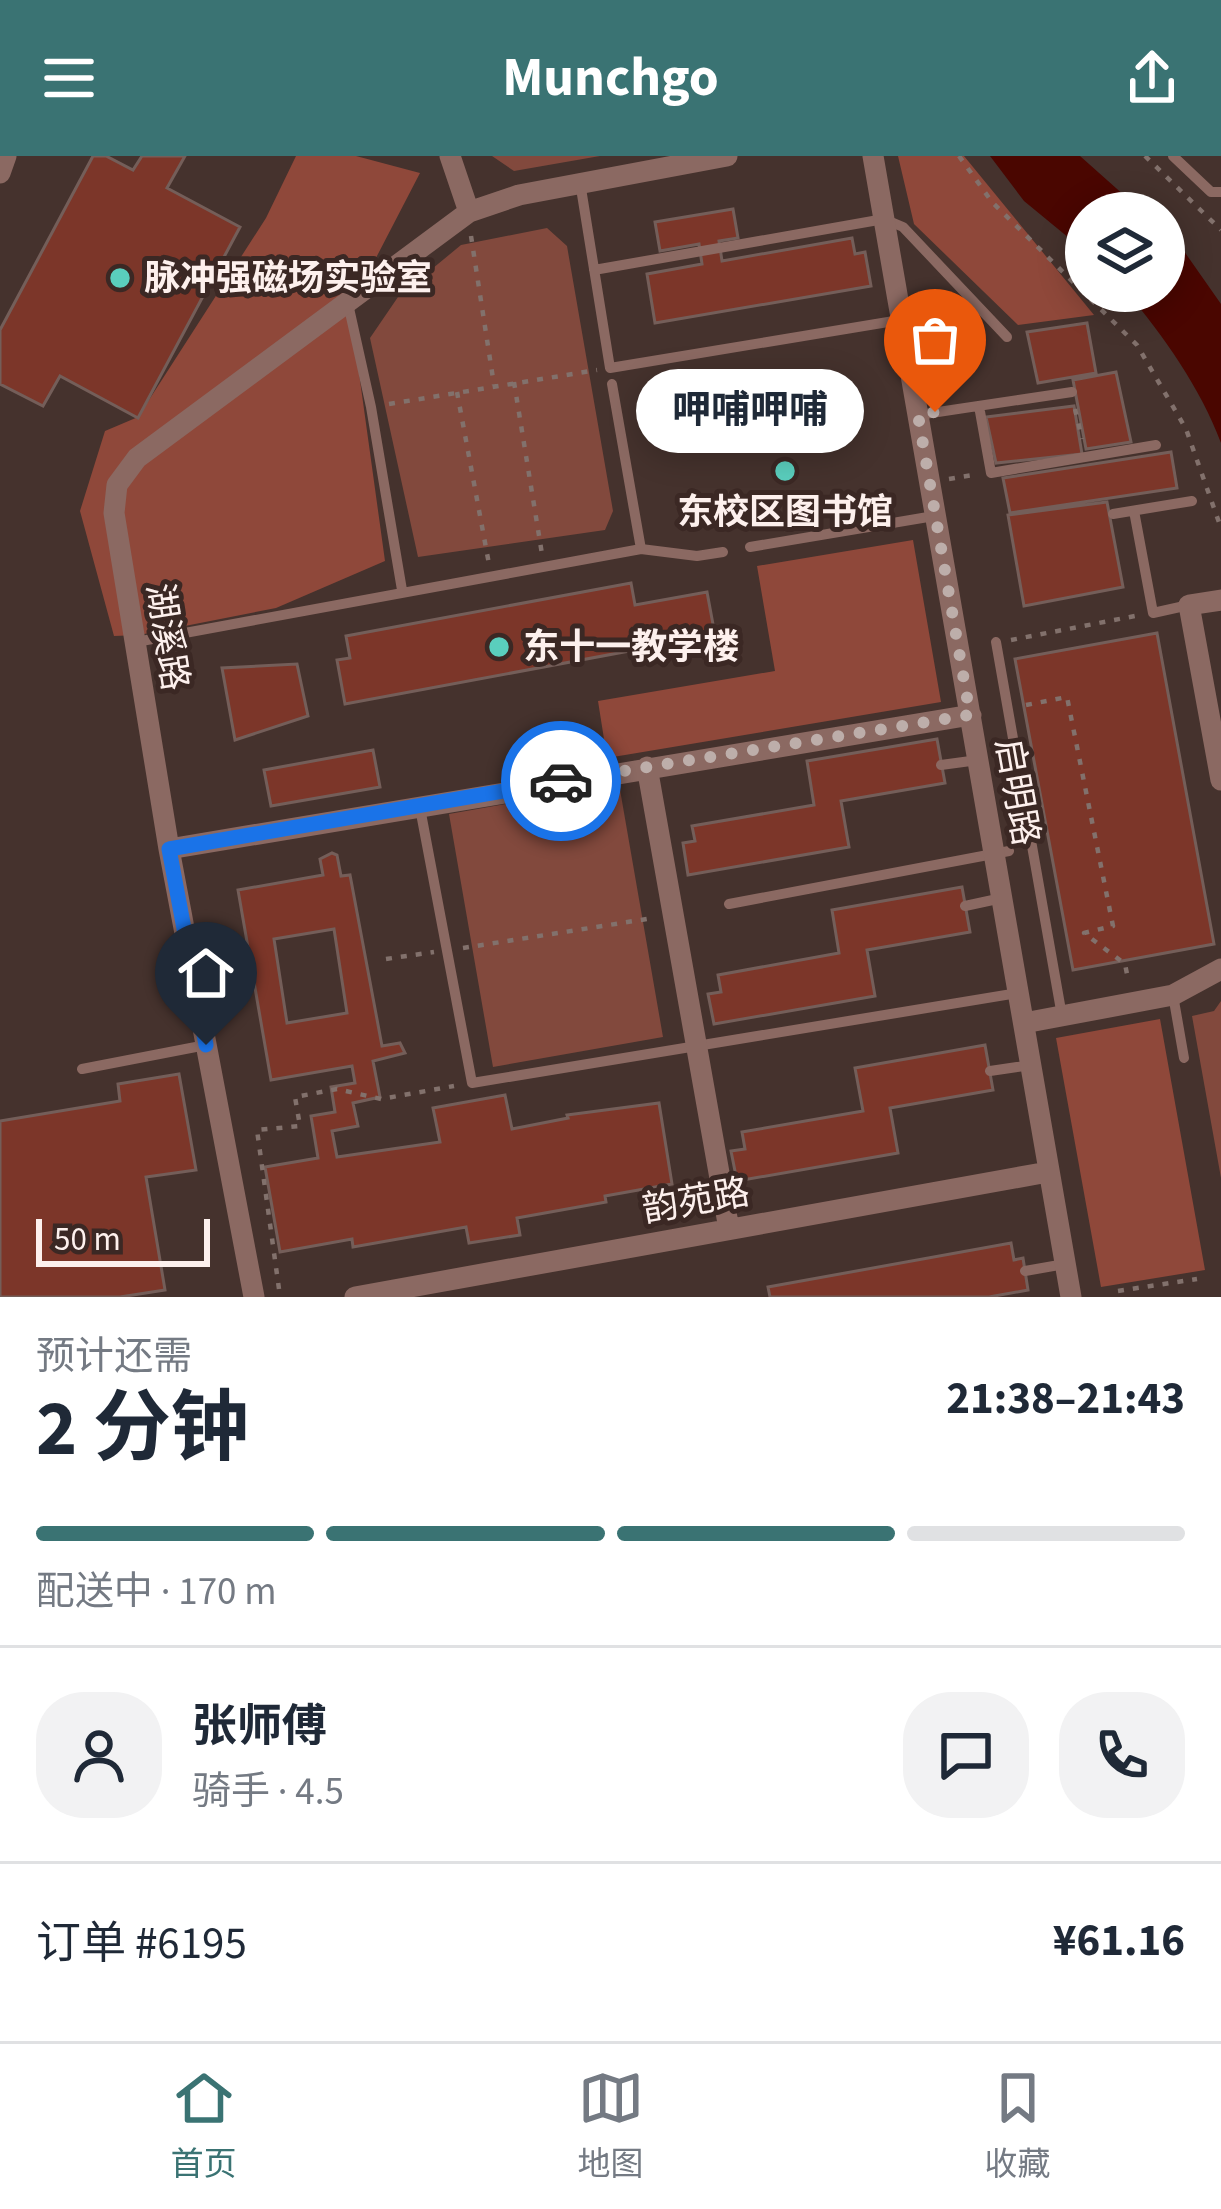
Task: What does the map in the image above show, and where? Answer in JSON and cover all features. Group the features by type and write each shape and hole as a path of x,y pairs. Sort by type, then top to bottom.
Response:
{"street":[{"path":"0,173 6,156"},
{"path":"450,156 469,212"},
{"name":"湖溪路","path":"254,1297 133,642 114,513 117,485 137,458 469,212 519,195 727,156"},
{"name":"启明路","path":"873,156 978,760 1002,852 1002,898 1071,1297"},
{"path":"1221,600 1189,605 1221,780"},
{"path":"169,849 970,715"},
{"path":"646,767 729,1228"},
{"path":"1024,1023 1173,995 1221,969"},
{"name":"韵苑路","path":"355,1297 415,1292 729,1228 1048,1172"}],"lane":[{"path":"1173,156 1211,192 1221,191"},
{"path":"580,182 610,368 900,320"},
{"path":"594,270 884,219 903,227 1006,337"},
{"path":"347,299 402,590"},
{"path":"612,384 641,550"},
{"path":"918,415 1072,392"},
{"path":"979,406 991,472 1156,445"},
{"path":"1113,514 1192,502"},
{"path":"1134,511 1153,613 1189,605"},
{"path":"750,547 934,516"},
{"path":"133,642 641,550 697,556 723,552"},
{"path":"996,643 1062,1016"},
{"path":"941,765 978,760"},
{"path":"419,805 472,1083 1018,993"},
{"path":"729,904 1002,852"},
{"path":"965,906 1002,898"},
{"path":"1173,995 1184,1058"},
{"path":"82,1070 206,1045"},
{"path":"990,1070 1031,1065"},
{"path":"1025,1271 1065,1264"}],"path":[{"path":"959,156 1018,231 1085,290 1137,345 1186,429 1221,528"},
{"path":"1145,156 1221,230"},
{"path":"469,212 494,385"},
{"path":"371,407 610,368"},
{"path":"514,382 544,566"},
{"path":"457,392 491,576"},
{"path":"1072,392 1086,459"},
{"path":"945,479 991,472"},
{"path":"1015,639 1153,613"},
{"path":"1024,705 1067,697 1113,926 1084,932 1125,964"},
{"path":"386,959 672,915"},
{"path":"214,986 252,980"},
{"path":"279,1289 257,1130 300,1126 296,1097 337,1089 381,1099 472,1083"},
{"path":"1118,1292 1197,1279"}],"shaded area":[{"path":"296,156 356,156 420,173 350,308 385,561 276,608 114,636 80,511 105,431 138,417 266,218"},
{"path":"492,156 600,156 514,171"},
{"path":"898,156 964,156 1065,280 1065,312 1094,315 1018,325 914,224"},
{"path":"990,156 1080,156 1120,192 1065,192 1065,235 1024,201"},
{"path":"547,228 567,246 613,511 605,530 418,557 370,338 398,297 461,245"},
{"path":"1185,253 1221,304 1221,443 1203,402 1143,312 1185,312"},
{"path":"913,540 941,702 607,758 598,701 775,671 757,566"},
{"path":"619,784 663,1037 493,1067 449,814"},
{"path":"1221,1001 1221,1178 1192,1016 1214,1011"},
{"path":"1160,1019 1205,1270 1101,1287 1056,1038"}],"building":[{"name":"脉冲强磁场实验室","path":"93,156 106,156 133,170 142,156 185,156 167,188 240,227 138,418 60,376 43,406 0,384 0,330"},
{"path":"733,209 738,238 719,241 722,261 852,238 855,254 865,252 871,286 655,323 647,274 702,264 699,244 660,251 655,222"},
{"path":"1087,323 1096,373 1038,383 1027,332"},
{"path":"1116,372 1131,442 1086,449 1073,380"},
{"path":"1074,406 1082,454 996,463 986,417"},
{"path":"1171,452 1177,488 1010,513 1003,478"},
{"path":"1107,502 1123,587 1024,606 1008,515"},
{"name":"东十一教学楼","path":"631,583 635,605 707,592 715,635 345,704 337,660 350,658 346,636"},
{"path":"1157,633 1214,944 1073,970 1015,659"},
{"path":"297,664 308,716 235,740 222,668"},
{"path":"937,739 945,783 841,801 849,847 688,875 683,843 695,841 692,826 814,805 807,761"},
{"path":"373,750 380,787 271,806 264,770"},
{"path":"337,855 341,876 350,875 382,1046 400,1043 405,1053 373,1061 380,1097 353,1103 358,1126 332,1131 337,1157 440,1142 433,1108 505,1095 512,1129 567,1115 659,1103 672,1184 517,1218 520,1235 469,1243 466,1227 353,1247 352,1239 280,1252 265,1167 318,1158 311,1116 335,1112 331,1087 355,1083 352,1066 271,1080 238,890 323,875 320,859","holes":["334,929 347,1013 287,1023 274,939"]},
{"path":"962,887 970,932 867,950 875,996 714,1024 708,994 721,992 718,975 839,953 832,910"},
{"path":"985,1045 993,1090 890,1108 898,1153 737,1181 731,1151 745,1149 742,1132 863,1111 855,1068"},
{"path":"179,1074 196,1170 146,1177 165,1290 120,1297 0,1297 0,1121 120,1101 118,1084"},
{"path":"1011,1243 1014,1260 1023,1258 1028,1290 989,1297 770,1297 768,1287"}],"way so far":[{"path":"561,781 970,715 918,415 935,412"}],"place":[{"name":"脉冲强磁场实验室","path":"120,278"},
{"name":"呷哺呷哺","path":"935,412"},
{"name":"东校区图书馆","path":"785,471"},
{"name":"东十一教学楼","path":"499,647"}],"route":[{"path":"206,1045 169,849 561,781"}]}
